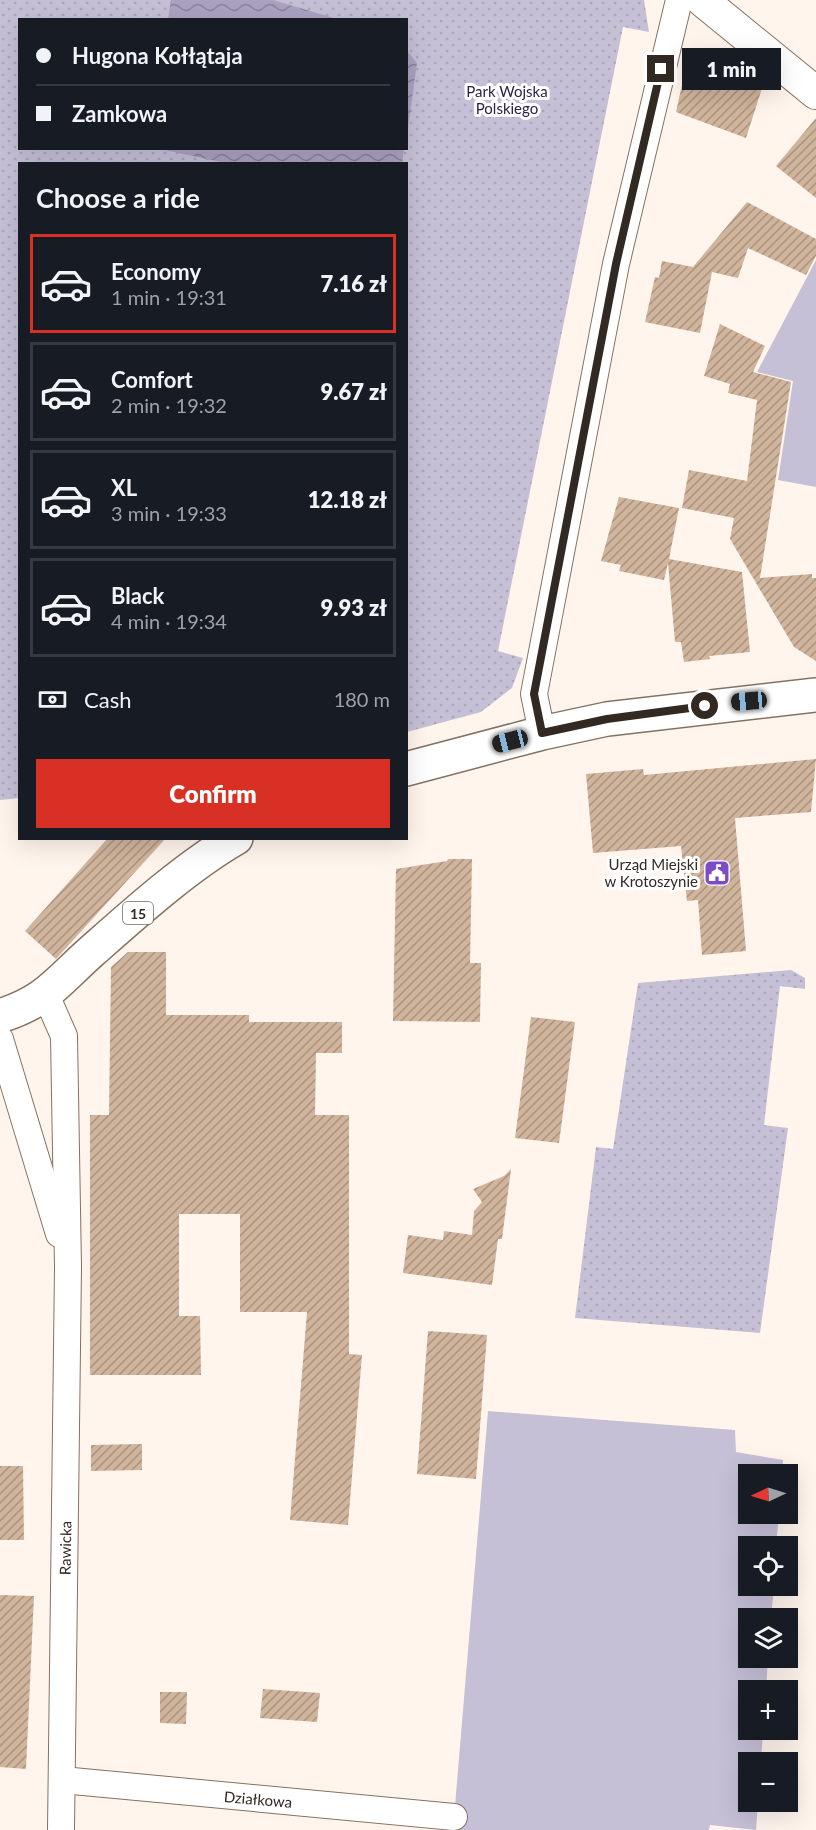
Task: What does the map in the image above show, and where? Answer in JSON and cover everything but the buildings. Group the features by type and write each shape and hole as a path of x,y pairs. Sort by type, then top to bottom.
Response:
{"main road":[{"path":"408,768 542,733 644,714 816,695"},
{"name":"15","path":"0,1016 28,1007 46,995 137,914 217,849 233,840"}],"street":[{"path":"542,733 534,694 616,264 679,0"},
{"path":"702,0 816,93"},
{"name":"Rawicka","path":"46,995 64,1036 68,1267 61,1830"},
{"name":"Rawicka","path":"0,1039 68,1267"},
{"name":"Działkowa","path":"62,1780 454,1817"}],"green space":[{"name":"Park Wojska Polskiego","path":"0,0 644,0 649,32 623,27 498,651 523,658 512,688 481,712 408,732 408,162 18,162 18,798 0,800"},
{"path":"816,260 816,487 778,480 793,381 757,372"},
{"path":"791,970 805,978 805,989 780,986 764,1125 788,1128 760,1333 575,1318 596,1147 613,1149 638,983"},
{"path":"488,1411 735,1430 736,1452 783,1460 783,1464 738,1464 738,1524 778,1524 777,1536 738,1536 738,1596 773,1596 772,1608 738,1608 738,1668 767,1668 767,1680 738,1680 738,1740 762,1740 762,1752 738,1752 738,1812 757,1812 756,1830 710,1825 709,1830 453,1830"}],"water":[{"path":"171,0 273,0 334,18 168,18"},
{"path":"408,52 417,63 408,128"},
{"path":"165,150 404,150 402,162 221,162"}],"place":[{"name":"Urząd Miejski w Krotoszynie","path":"717,873"}],"route":[{"path":"661,69 616,264 534,694 542,733 607,719 705,706"}]}
